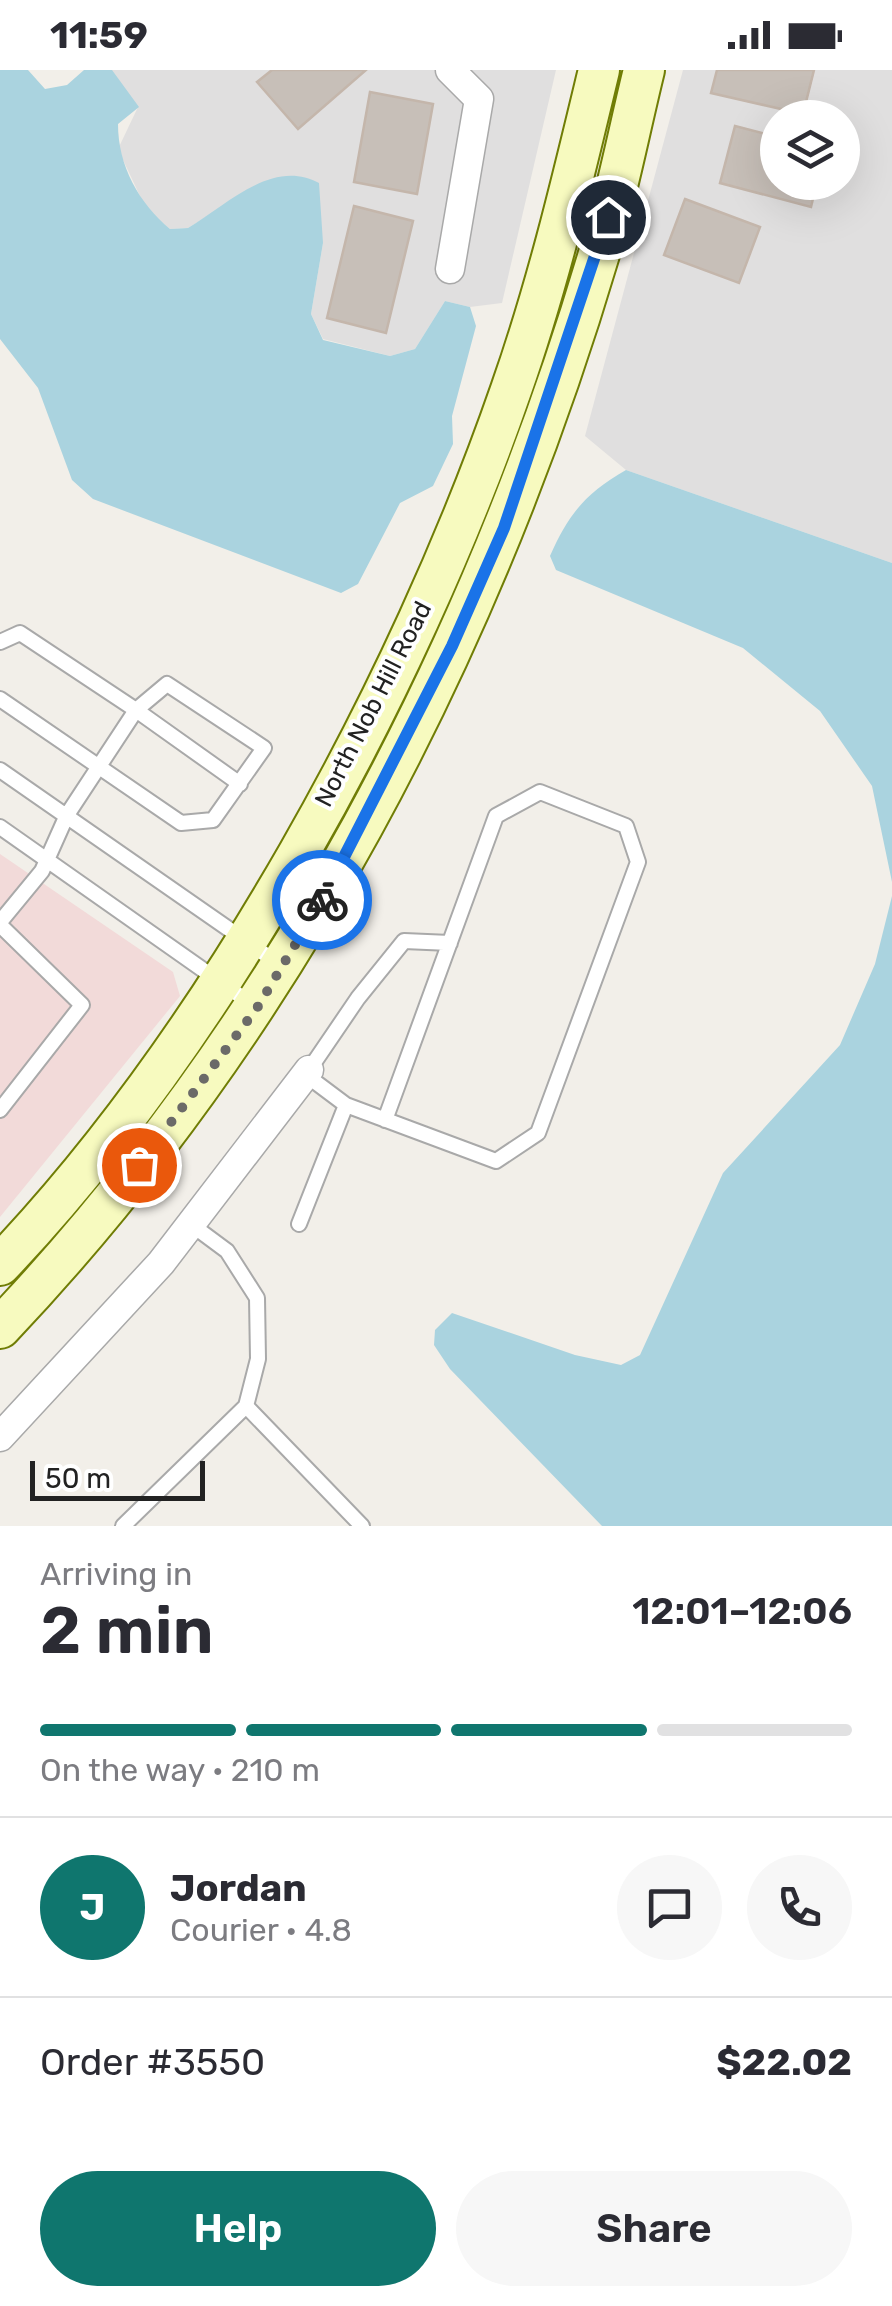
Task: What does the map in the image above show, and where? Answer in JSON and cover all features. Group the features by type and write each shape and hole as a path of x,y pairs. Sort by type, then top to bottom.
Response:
{"main road":[{"name":"North Nob Hill Road","path":"0,1265 90,1158 220,979 348,761 415,627 511,392 558,242 599,70"},
{"name":"North Nob Hill Road","path":"0,1328 115,1196 257,1008 316,912 452,646 504,528 599,253 644,70"}],"street":[{"path":"450,70 479,99 450,269"},
{"path":"0,1437 86,1349 192,1224 308,1073"}],"lane":[{"path":"0,642 20,634 240,784"},
{"path":"0,699 99,768 181,823 213,820 264,748 167,684 136,710 99,768 68,815 47,860 1,924 82,1005 0,1110"},
{"path":"0,770 283,967"},
{"path":"385,1120 450,943 496,816 540,792 626,826 638,862 538,1133 496,1161 385,1120 346,1105 308,1073 358,998 404,942 450,943"},
{"path":"0,827 257,1008"},
{"path":"299,1224 346,1105"},
{"path":"123,1526 246,1406 258,1360 257,1298 227,1251 192,1224"},
{"path":"246,1406 362,1526"}],"shaded area":[{"path":"91,70 556,70 502,303 470,307 445,301 415,349 390,356 323,339 311,314 323,243 251,189 188,228 170,229 146,209 118,149 138,107"},
{"path":"683,70 892,70 892,563 626,470 585,436"},
{"path":"0,854 173,972 180,996 0,1217"}],"water":[{"path":"0,70 28,70 45,89 67,85 84,70 112,70 139,107 118,124 126,169 149,208 170,229 188,228 267,180 284,176 319,183 323,243 311,314 323,340 390,356 415,349 445,301 470,307 476,326 452,416 453,444 433,486 400,503 358,584 341,593 93,499 72,480 38,388 0,339"},
{"path":"626,470 892,563 892,882 872,786 820,711 743,648 556,570 550,556 572,516 589,496"},
{"path":"892,896 892,1526 602,1526 450,1369 434,1345 435,1330 452,1313 575,1355 621,1365 640,1355 723,1173 840,1045 875,964"}],"building":[{"path":"272,70 366,70 298,129 257,82"},
{"path":"717,70 814,70 806,100 760,100 760,104 711,93"},
{"path":"370,92 433,104 417,194 354,182"},
{"path":"735,126 760,132 760,194 720,183"},
{"path":"685,199 760,227 739,283 664,255"},
{"path":"784,200 813,200 811,207"},
{"path":"354,206 413,221 386,333 327,318"}],"way so far":[{"path":"139,1165 257,1008 322,900"}],"route":[{"path":"322,900 452,646 504,528 608,217"}]}
